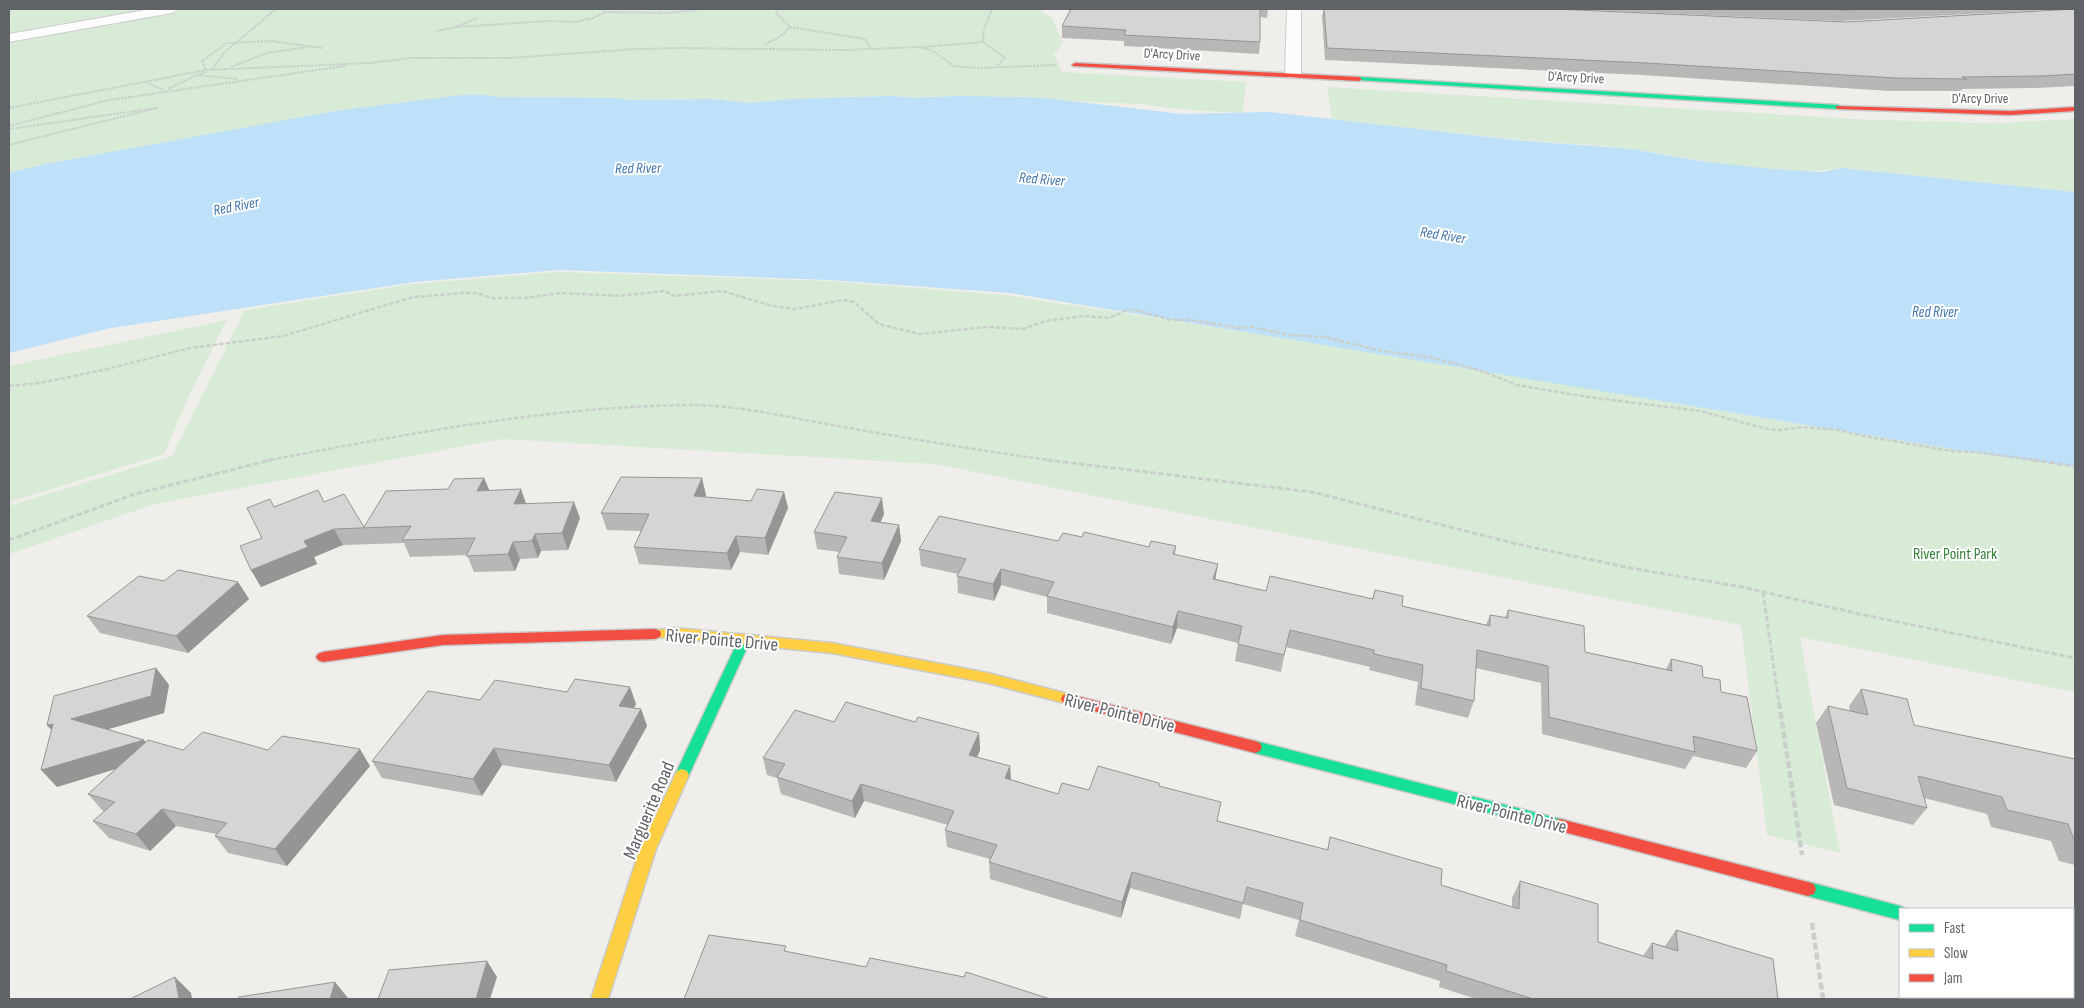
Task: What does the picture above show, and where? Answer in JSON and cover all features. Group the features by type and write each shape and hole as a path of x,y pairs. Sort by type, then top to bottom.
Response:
{"street":[{"path":"9,38 172,9"},
{"path":"1293,75 1294,9"},
{"path":"2040,9 2075,22"},
{"path":"2028,17 2075,14"},
{"name":"D'Arcy Drive","path":"1075,65 1293,75 1936,112 2010,113 2075,109"},
{"name":"River Pointe Drive","path":"323,657 443,640 675,633 832,648 988,678 1899,913"},
{"name":"Marguerite Road","path":"599,999 648,849 744,641"}],"path":[{"path":"166,91 212,69 224,53 276,9"},
{"path":"436,31 456,27 549,21 575,22 614,11 669,13 703,9"},
{"path":"779,9 776,14 790,28 865,39 870,48"},
{"path":"983,42 982,31 992,9"},
{"path":"456,27 477,18"},
{"path":"765,44 780,37 790,28"},
{"path":"206,70 202,61 227,43 272,41 322,48"},
{"path":"9,128 109,100 410,58 510,58 636,49 845,50 983,42 1005,58 997,67"},
{"path":"228,68 267,53 310,46"},
{"path":"917,47 931,50 954,66 980,68 1075,65"},
{"path":"9,108 212,69 281,68 370,63"},
{"path":"197,75 246,80"},
{"path":"144,81 166,91"},
{"path":"9,128 150,107 157,108 9,145"},
{"path":"9,386 40,383 103,370 190,348 283,336 413,297 465,292 477,293 491,298 524,298 561,293 619,296 652,291 665,291 674,296 722,291 773,306 795,309 844,300 854,302 879,324 919,334 987,327 1024,328 1045,321 1085,316 1109,318 1127,310 1136,310 1171,320 1190,320 1239,328 1252,327 1288,335 1324,338 1382,351 1430,357 1479,370 1517,385 1588,397 1700,411 1767,429 1780,430 1802,427 1840,430 1853,434 1951,451 1977,452 2075,466"},
{"path":"9,540 136,494 265,461 481,423 587,411 692,406 752,411 956,447 1312,492 1526,546 1630,568 1762,591 1864,615 2075,658"},
{"path":"1762,591 1823,999"}],"green space":[{"path":"9,9 1042,9 1041,11 1052,18 1063,42 1057,52 1053,52 1062,72 1246,82 1243,113 1175,109 1140,104 959,96 790,99 750,103 712,99 629,100 619,98 497,97 485,95 45,164 9,173"},
{"path":"1327,87 1872,120 1998,123 2075,119 2075,192 1841,168 1815,171 1762,169 1630,149 1490,137 1332,119"},
{"name":"River Point Park","path":"558,272 828,281 1005,295 2075,458 2075,692 1800,637 1840,853 1767,835 1741,625 935,464 502,439 155,504 9,554 9,506 172,456 245,310 413,284"},
{"path":"227,320 187,400 164,454 9,502 9,366"}],"water":[{"name":"Red River","path":"462,95 619,98 629,100 712,99 750,103 790,99 893,96 914,98 959,96 1045,98 1182,114 1269,112 1515,140 1632,149 1701,161 1771,169 1822,172 1841,168 2075,192 2075,467 1988,455 1010,293 829,280 559,270 415,282 111,328 9,353 9,173 45,164 335,111"}],"building":[{"path":"1071,9 1260,9 1260,42 1124,35 1126,30 1062,26"},
{"path":"1324,9 1555,9 1846,22 2075,9 2075,74 1962,77 1967,79 1896,78 1646,63 1327,48"},
{"path":"1813,9 1872,9 1846,10"},
{"path":"621,477 702,478 694,496 751,501 757,489 784,492 765,538 736,536 727,553 634,547 649,514 601,513"},
{"path":"484,478 477,491 521,489 514,504 574,502 562,533 535,534 532,541 513,542 508,554 466,556 475,538 402,540 411,526 334,529 304,541 308,547 251,570 240,546 262,538 247,508 270,499 274,507 318,490 324,502 344,494 364,527 386,491 448,489 454,479"},
{"path":"835,492 882,498 871,521 899,525 882,563 837,557 847,537 814,532"},
{"path":"939,516 1058,541 1063,533 1082,537 1084,532 1149,547 1151,541 1176,546 1173,554 1218,564 1213,579 1266,591 1270,576 1373,599 1375,590 1403,596 1402,606 1490,626 1490,615 1508,618 1508,610 1584,626 1585,652 1672,671 1671,659 1702,666 1703,677 1720,680 1721,692 1747,697 1757,751 1693,736 1695,752 1549,717 1548,666 1477,650 1474,701 1421,688 1423,665 1374,654 1374,650 1290,630 1284,655 1238,644 1242,626 1178,611 1173,627 1047,596 1054,582 1001,569 993,584 957,576 966,559 919,549"},
{"path":"178,570 238,582 176,636 87,616 139,576 164,581"},
{"path":"156,668 151,696 71,719 144,740 41,770 53,724 47,725 54,696"},
{"path":"575,679 630,687 619,706 641,709 609,765 494,748 473,779 372,761 428,691 480,700 495,680 567,692"},
{"path":"1861,689 1907,699 1914,725 2075,759 2075,842 2068,824 2007,810 2002,797 1918,776 1927,808 1847,788 1828,706 1868,715"},
{"path":"846,702 915,722 918,717 979,733 969,755 1010,766 1005,778 1058,794 1062,783 1089,790 1098,766 1159,783 1159,786 1221,802 1217,821 1328,850 1330,837 1442,869 1441,885 1519,909 1520,881 1598,904 1598,942 1653,959 1652,943 1678,951 1676,930 1773,959 1778,999 1533,999 1446,971 1447,965 1300,920 1303,903 1247,887 1243,903 1132,872 1122,902 989,862 997,845 945,830 954,811 861,784 852,801 777,777 785,764 763,758 795,710 834,722"},
{"path":"203,732 268,750 282,736 360,749 275,849 215,836 227,823 162,809 136,834 93,821 115,802 88,794 148,740 183,750"},
{"path":"709,935 786,946 784,951 866,967 870,958 964,977 966,972 1050,999 684,999"},
{"path":"487,961 476,999 378,999 389,970"},
{"path":"175,977 179,999 130,999"},
{"path":"335,982 330,999 238,999 239,997"}],"traffic: fast":[{"path":"1359,79 1838,107"},
{"path":"682,775 744,641"},
{"path":"1255,747 1560,825"},
{"path":"1808,889 1899,913"}],"traffic: slow":[{"path":"655,634 675,633 832,648 988,678 1068,699"},
{"path":"599,999 648,849 682,775"}],"traffic: jam":[{"path":"1075,65 1359,79"},
{"path":"1838,107 2010,113 2075,109"},
{"path":"323,657 443,640 655,634"},
{"path":"1068,699 1255,747"},
{"path":"1560,825 1808,889"}]}
